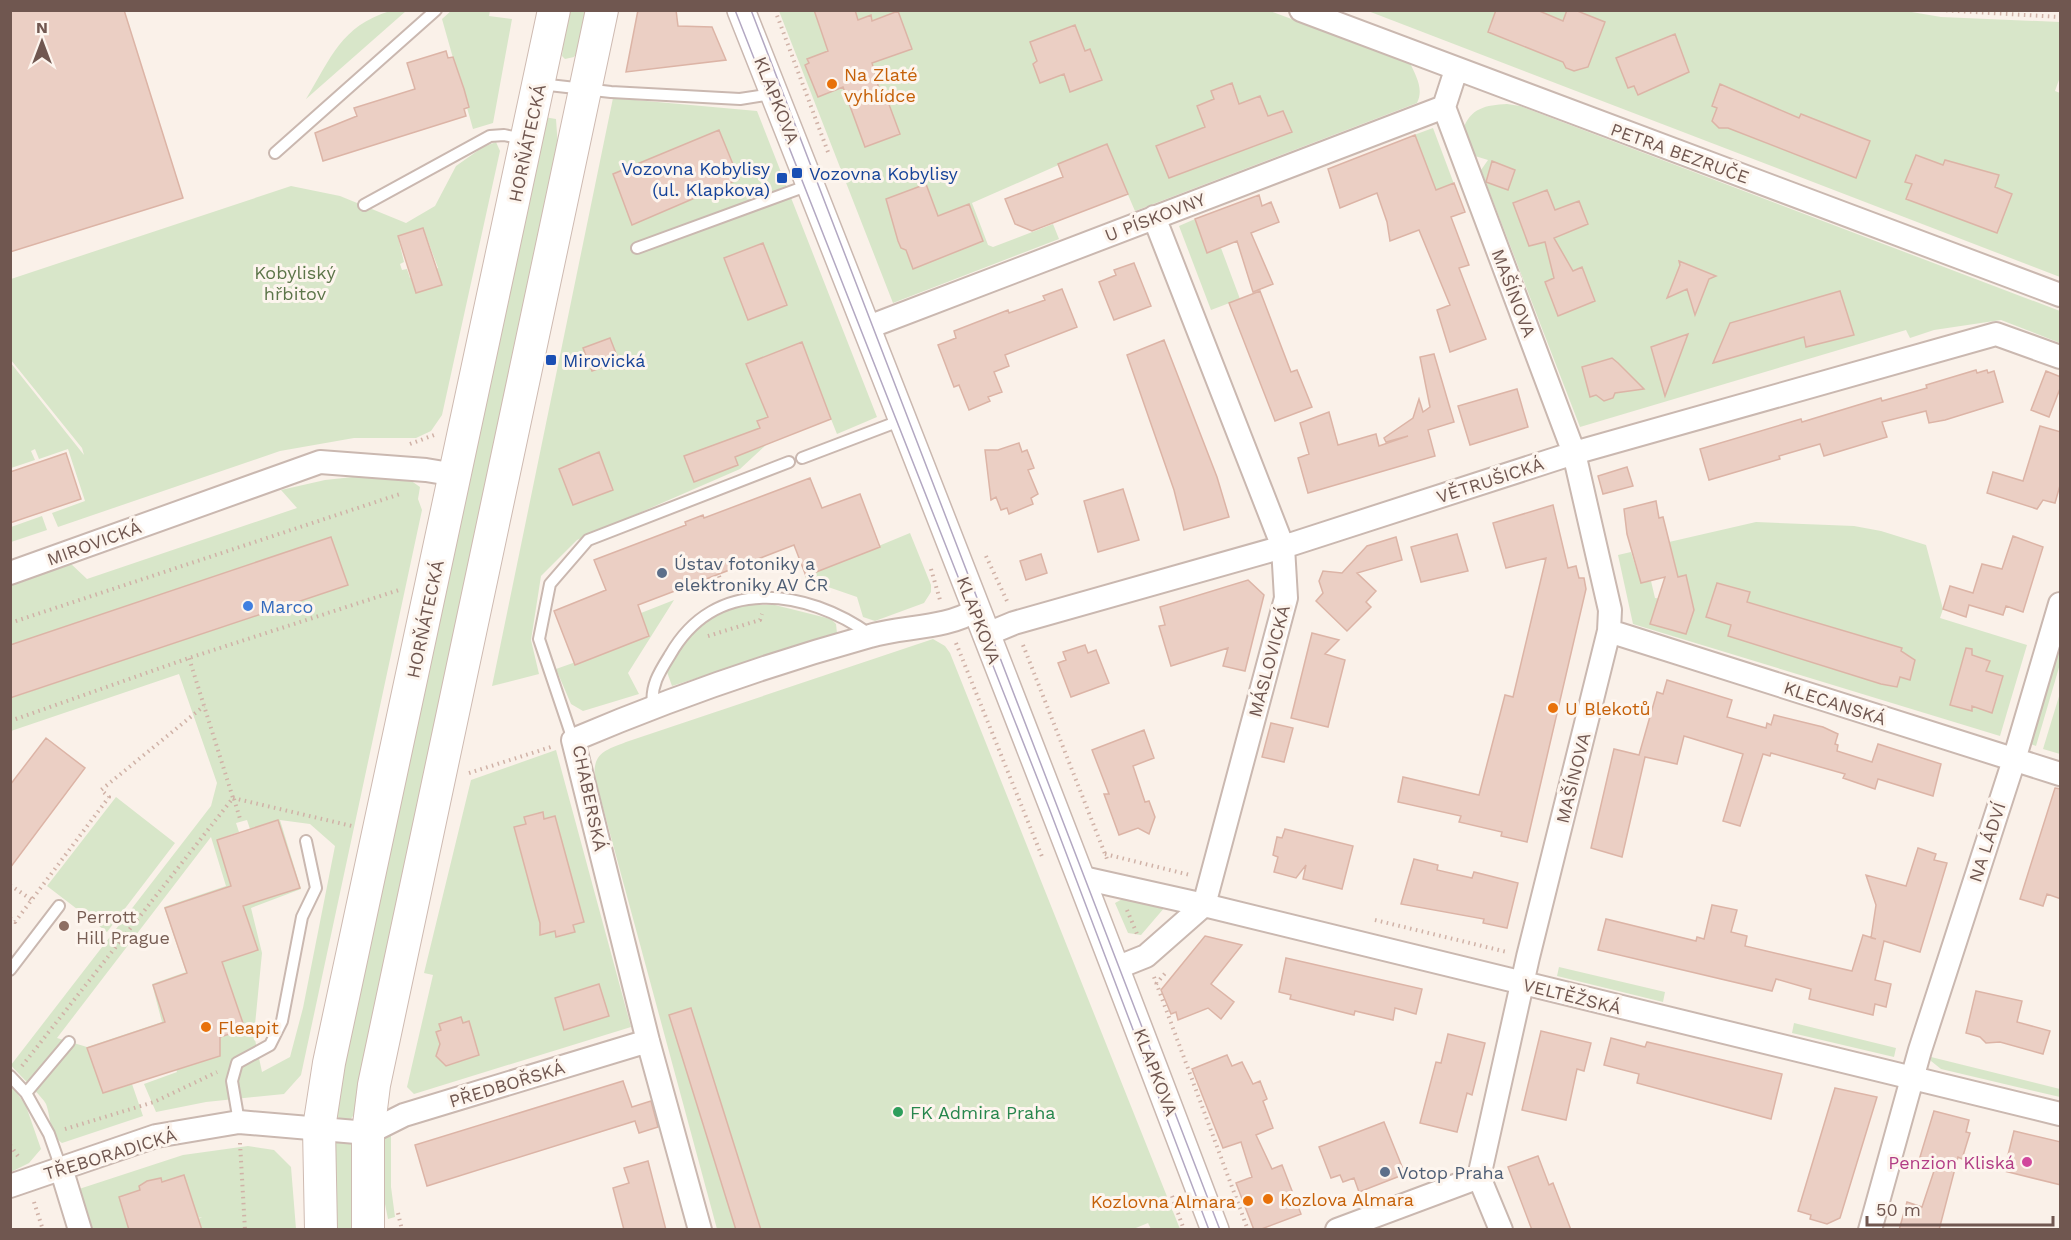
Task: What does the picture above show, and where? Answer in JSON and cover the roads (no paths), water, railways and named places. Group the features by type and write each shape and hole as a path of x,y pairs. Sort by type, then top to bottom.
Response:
{"main road":[{"name":"HORŇÁTECKÁ","path":"321,1230 319,1128 331,1052 554,10"},
{"path":"368,1230 368,1133 374,1085 602,10"}],"street":[{"name":"KLAPKOVA","path":"741,10 1083,878 1215,1230"},
{"name":"PETRA BEZRUČE","path":"1300,10 2061,295"},
{"path":"1444,107 1456,70"},
{"name":"U PÍSKOVNY","path":"866,328 1444,107"},
{"name":"MAŠÍNOVA","path":"1444,107 1574,453 1610,610 1609,631 1522,984 1479,1177"},
{"name":"MÁSLOVICKÁ","path":"1154,217 1283,547 1286,598 1204,905"},
{"name":"VĚTRUŠICKÁ","path":"986,635 1014,623 1283,547 1574,453 1996,334 2061,357"},
{"name":"MIROVICKÁ","path":"10,573 320,462 426,470 456,475"},
{"name":"NA LÁDVÍ","path":"1870,1230 1913,1079 2061,604"},
{"name":"CHABERSKÁ","path":"700,1230 648,1041 573,740 653,706 871,635 948,620 976,610"},
{"name":"KLECANSKÁ","path":"1609,631 2061,774"},
{"name":"VELTĚŽSKÁ","path":"1083,878 1204,905 2061,1114"},
{"path":"1116,968 1146,956 1204,905"},
{"name":"PŘEDBOŘSKÁ","path":"368,1133 404,1115 648,1041"},
{"name":"TŘEBORADICKÁ","path":"16,1195 61,1168 156,1136 239,1122 368,1133"},
{"path":"61,1168 80,1230"},
{"path":"1337,1230 1479,1177 1501,1230"}],"lane":[{"path":"275,153 436,10"},
{"path":"539,84 740,99 774,94"},
{"path":"364,205 490,136 504,135 528,140"},
{"path":"637,248 810,185"},
{"path":"802,458 902,419"},
{"path":"573,740 539,639 550,584 588,540 789,462"},
{"path":"653,706 652,695 657,677 688,628 709,612 728,603 758,596 786,598 820,608 871,635"},
{"path":"239,1122 232,1081 237,1063 270,1046 282,1021 302,917 316,888 306,840"},
{"path":"10,970 59,906"},
{"path":"26,1093 69,1042"},
{"path":"14,1072 49,1134 61,1168"}],"tram line":[{"path":"735,10 1049,808 1209,1230"},
{"path":"751,10 1220,1230"}],"place":[{"name":"Na Zlaté vyhlídce","path":"832,84"},
{"name":"Vozovna Kobylisy","path":"797,173"},
{"name":"Vozovna Kobylisy (ul. Klapkova)","path":"782,178"},
{"name":"Mirovická","path":"551,360"},
{"name":"Ústav fotoniky a elektroniky AV ČR","path":"662,573"},
{"name":"Marco","path":"248,606"},
{"name":"U Blekotů","path":"1553,708"},
{"name":"Perrott Hill Prague","path":"64,926"},
{"name":"Fleapit","path":"206,1027"},
{"name":"FK Admira Praha","path":"898,1112"},
{"name":"Penzion Kliská","path":"2027,1162"},
{"name":"Votop Praha","path":"1385,1172"},
{"name":"Kozlova Almara","path":"1268,1199"},
{"name":"Kozlovna Almara","path":"1248,1201"}],"park label":[{"name":"Kobyliský hřbitov","path":"295,282"}]}
